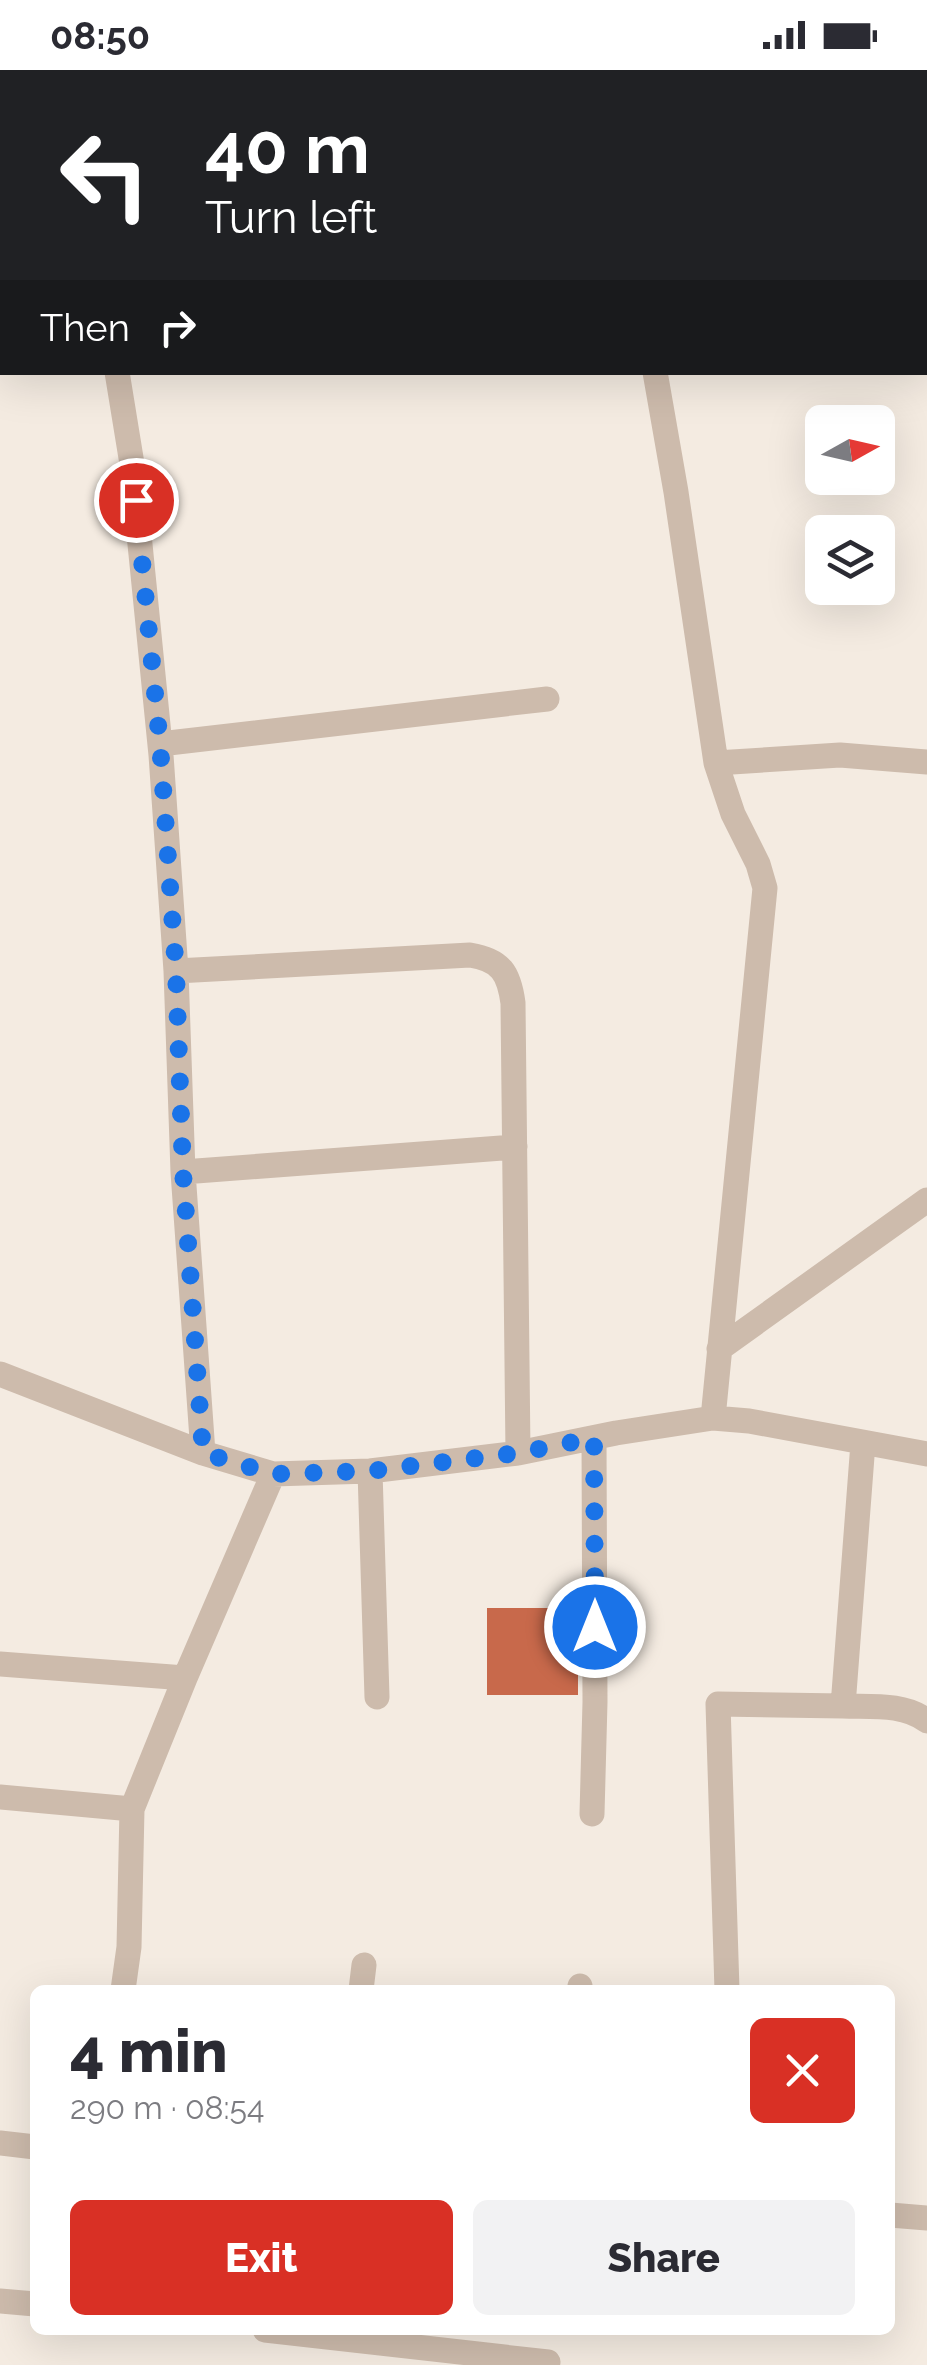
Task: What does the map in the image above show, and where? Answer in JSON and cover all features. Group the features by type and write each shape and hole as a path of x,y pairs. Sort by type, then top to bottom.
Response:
{"street":[{"path":"117,375 132,464 160,744 203,1453"},
{"path":"656,375 716,763 765,888 713,1418"},
{"path":"160,744 547,700"},
{"path":"716,763 840,755 927,762"},
{"path":"176,971 470,954 486,957 501,967 510,982 513,1003 518,1453"},
{"path":"183,1172 515,1147"},
{"path":"719,1349 927,1200"},
{"path":"0,1374 203,1453 273,1474 370,1471 518,1453 713,1418 749,1421 927,1454"},
{"path":"592,1814 594,1438"},
{"path":"843,1706 863,1443"},
{"path":"370,1471 377,1698"},
{"path":"124,1985 129,1948 132,1809 273,1474"},
{"path":"0,1664 185,1678"},
{"path":"727,1985 718,1704 900,1708 927,1721"},
{"path":"0,1798 132,1809"},
{"path":"0,2144 30,2147"},
{"path":"895,2216 927,2218"},
{"path":"0,2300 30,2303"},
{"path":"309,2335 548,2362"}],"building":[{"path":"487,1608 578,1608 578,1695 487,1695"}],"route":[{"path":"136,500 160,744 176,971 183,1172 203,1453 273,1474 370,1471 518,1453 594,1438 595,1627"}]}
